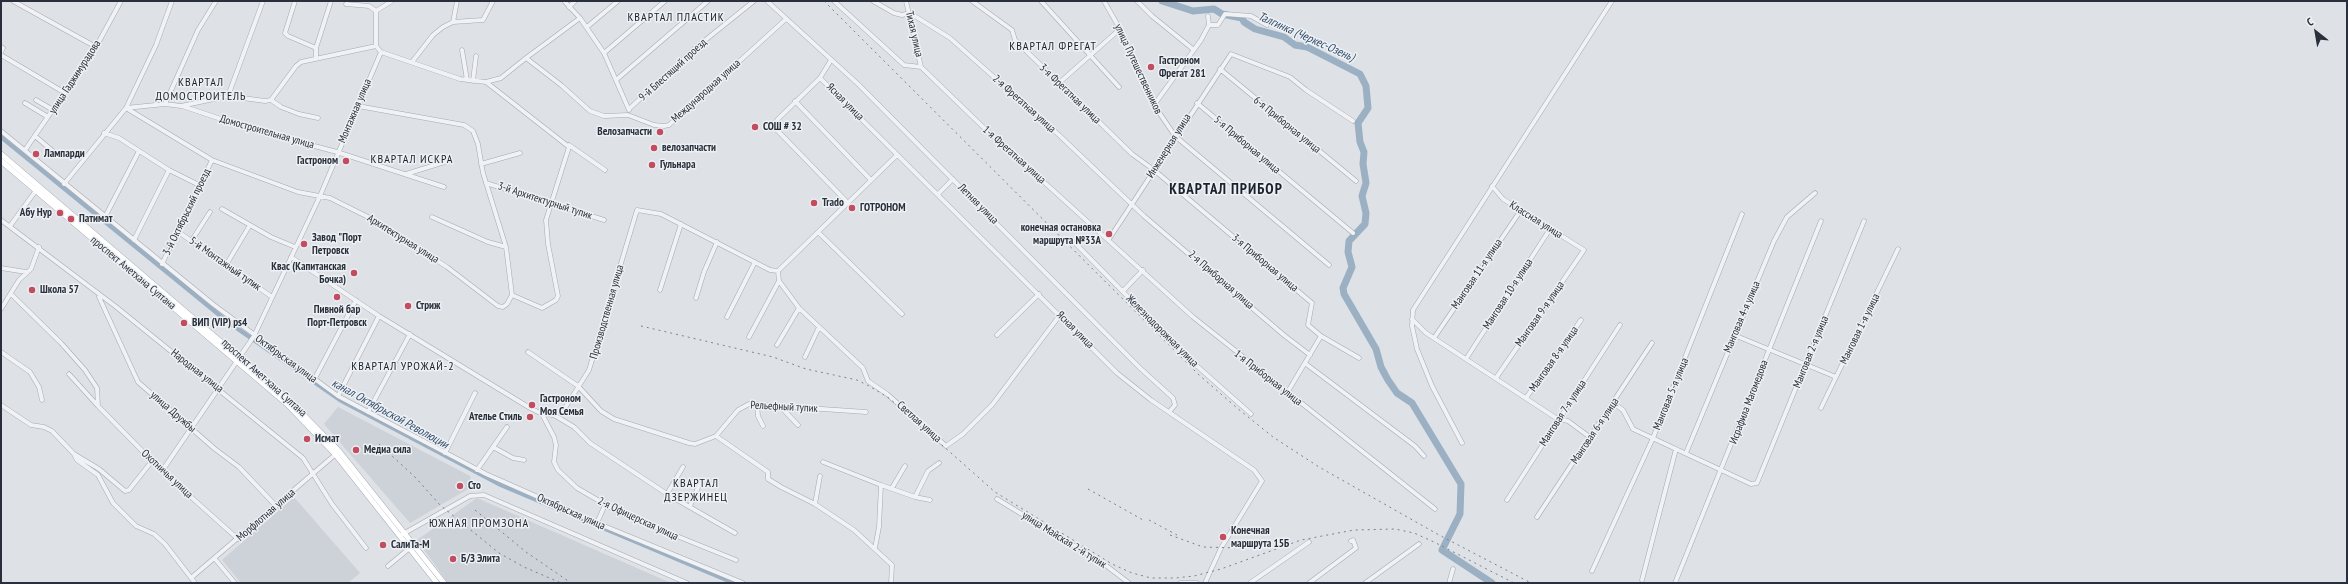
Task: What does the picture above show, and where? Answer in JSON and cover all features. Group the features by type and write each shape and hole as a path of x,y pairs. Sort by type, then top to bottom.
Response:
{"main road":[{"name":"проспект Амет-хана Султана","path":"1,154 38,188 290,401 337,453 444,583"},
{"path":"1,161 38,188"},
{"path":"413,547 437,583"}],"street":[{"path":"13,1 96,47"},
{"name":"улица Гаджимурадова","path":"26,150 96,47 122,1"},
{"path":"64,184 104,133 126,108 156,45 172,1"},
{"path":"165,104 198,30 216,1"},
{"path":"228,96 263,1"},
{"path":"295,1 285,32 288,36 316,48"},
{"path":"316,58 316,48 331,1"},
{"path":"376,11 392,1"},
{"path":"453,22 457,1"},
{"path":"412,62 433,35 453,22 483,20 493,1"},
{"path":"564,1 587,27 604,53 629,109 628,114"},
{"path":"569,7 575,1"},
{"path":"587,27 618,1"},
{"path":"604,53 665,1"},
{"path":"616,80 708,1"},
{"name":"9-й Блестящий проезд","path":"629,109 694,50 754,1"},
{"name":"Летняя улица","path":"767,1 858,84 1173,398 1175,405 1169,412"},
{"path":"834,1 904,65 922,67"},
{"path":"873,1 894,13 902,15 910,13"},
{"name":"Тихая улица","path":"906,1 922,67"},
{"name":"3-я Фрегатная улица","path":"972,1 1012,30 1015,40 1132,154 1154,170"},
{"path":"1041,1 1119,87"},
{"name":"улица Путешественников","path":"1104,1 1120,29 1154,105 1175,136 1329,265"},
{"path":"1137,1 1152,16 1194,50"},
{"path":"1462,443 1432,386 1418,349 1412,318 1413,310 1612,1"},
{"path":"346,4 369,6 376,11"},
{"path":"376,11 376,46 381,52 467,80 486,82 501,78 580,18"},
{"name":"2-я Фрегатная улица","path":"910,13 950,38 1059,135 1132,205"},
{"path":"1209,25 1218,25 1225,14 1251,16 1267,25"},
{"path":"1154,105 1194,50 1209,25 1208,16"},
{"name":"Международная улица","path":"526,58 562,85 590,111 604,116 628,114 654,125 669,125 786,19"},
{"path":"1059,83 1120,29"},
{"path":"271,100 296,66 316,58 376,46"},
{"path":"462,50 467,80"},
{"path":"2,51 65,93"},
{"name":"Монтажная улица","path":"162,471 192,429 253,337 320,196 381,52"},
{"name":"Инженерная улица","path":"1109,239 1230,54 1290,77 1306,90 1353,121"},
{"path":"473,81 476,56"},
{"path":"831,60 820,78 795,101 773,126 848,203"},
{"name":"1-я Фрегатная улица","path":"922,67 981,125 1109,239"},
{"name":"6-я Приборная улица","path":"1220,69 1356,180"},
{"name":"Ясная улица","path":"820,78 1117,373 1169,412 1254,470 1262,481 1221,548 1205,583"},
{"path":"486,82 569,145 605,170"},
{"path":"126,108 165,104 181,106 228,96 266,101 271,100 281,107 318,118"},
{"path":"36,100 53,110"},
{"path":"795,101 871,180"},
{"path":"25,103 48,117"},
{"name":"5-я Приборная улица","path":"1197,103 1353,233"},
{"name":"Домостроительная улица","path":"181,106 254,130 338,152 444,187"},
{"path":"358,106 469,127 478,144 486,183 506,247 512,295 542,308 556,300 558,296 546,228 550,203 569,145"},
{"name":"Архитектурная улица","path":"126,108 212,160 298,192 330,198 370,218 447,267 498,306 507,304 512,295"},
{"name":"Октябрьская улица","path":"1,131 253,337 338,396 477,470 597,523 743,583"},
{"path":"104,133 119,138 169,170 199,185"},
{"path":"35,136 55,153"},
{"path":"106,217 139,151"},
{"path":"481,164 520,152"},
{"path":"749,337 779,281 778,271 786,266 818,232 897,155"},
{"name":"3-й Октябрьский проезд","path":"162,264 177,230 212,160"},
{"path":"406,174 448,161"},
{"path":"134,240 169,170"},
{"name":"3-я Приборная улица","path":"1154,170 1312,302 1308,325 1321,336 1359,358"},
{"path":"938,194 953,179"},
{"name":"3-й Архитектурный тупик","path":"486,183 604,220"},
{"name":"Классная улица","path":"1492,186 1503,199 1584,250"},
{"path":"10,226 38,188"},
{"name":"Манговая 4-я улица","path":"1686,453 1774,241 1787,217 1815,193"},
{"name":"2-я Приборная улица","path":"1132,205 1285,336 1310,355"},
{"path":"222,209 295,248"},
{"name":"Производственная улица","path":"554,416 564,408 589,370 637,210 653,212 681,224 755,262 778,271"},
{"name":"Манговая 11-я улица","path":"1434,338 1521,210"},
{"path":"192,240 210,212"},
{"name":"Манговая 5-я улица","path":"1592,571 1653,438 1742,214"},
{"path":"432,218 488,242 506,247"},
{"name":"Народная улица","path":"1,220 39,248 99,297 115,306 304,458 332,504 366,548"},
{"name":"Исрафила Магомедова","path":"1675,583 1722,470 1821,221"},
{"name":"Манговая 2-я улица","path":"1722,470 1751,484 1757,483 1864,221"},
{"path":"660,290 681,224"},
{"path":"226,265 250,225"},
{"name":"Манговая 10-я улица","path":"1466,359 1550,229"},
{"name":"5-й Монтажный тупик","path":"177,230 272,297"},
{"path":"818,232 902,314"},
{"name":"1-я Приборная улица","path":"1109,239 1222,341 1435,509"},
{"path":"696,298 704,272 717,242"},
{"name":"Железнодорожная улица","path":"1076,244 1188,358 1251,414"},
{"path":"1,310 26,272 32,266 39,248"},
{"name":"Манговая 1-я улица","path":"1821,408 1898,249"},
{"name":"Манговая 9-я улица","path":"1496,378 1584,250"},
{"path":"291,257 380,316 542,414 554,416 574,427 590,443 667,494 735,533"},
{"path":"727,317 755,262"},
{"path":"1,268 26,272"},
{"path":"1123,291 1143,270"},
{"name":"Светлая улица","path":"779,281 799,308 863,368 868,381 887,394 946,446 963,434 992,405 1060,315"},
{"path":"11,294 61,343 85,370 97,388 98,406"},
{"path":"997,335 1039,294"},
{"name":"улица Дружбы","path":"99,297 138,382 239,467 276,506"},
{"path":"314,380 356,300"},
{"path":"777,345 799,308"},
{"path":"338,396 380,316"},
{"path":"1412,318 1419,327 1434,338 1591,438"},
{"name":"Манговая 8-я улица","path":"1526,398 1581,320"},
{"name":"Манговая 7-я улица","path":"1507,500 1620,326"},
{"path":"805,357 819,327"},
{"path":"368,412 410,334"},
{"path":"1734,335 1836,377"},
{"path":"1287,393 1306,364 1321,336"},
{"name":"Манговая 6-я улица","path":"1537,518 1652,343"},
{"path":"1,352 30,372 39,387 42,400"},
{"path":"528,352 578,386 601,411 614,419 689,443 695,444 716,436 768,472 768,479 815,504 845,523 892,565 891,583"},
{"path":"1306,364 1415,446 1424,456"},
{"name":"Охотничья улица","path":"69,374 98,406 162,471 238,538"},
{"path":"445,453 475,393"},
{"path":"1613,403 1623,410 1633,429 1722,470"},
{"path":"757,404 758,416 763,426"},
{"name":"Рельефный тупик","path":"716,436 742,406 757,404 779,405 866,412"},
{"path":"1,405 30,425 44,427 52,432 74,454 99,469 125,491 129,490 152,461"},
{"path":"779,405 798,425"},
{"name":"2-я Офицерская улица","path":"542,414 554,437 556,445 554,462 558,470 577,488 605,505 736,560"},
{"path":"477,470 507,427"},
{"path":"493,447 513,458 524,460"},
{"path":"1642,580 1676,449"},
{"name":"Морфлотная улица","path":"191,578 337,453"},
{"path":"74,454 77,460 98,475 113,503 141,530 154,534 165,544 195,583"},
{"path":"823,462 881,485 915,497 930,500"},
{"path":"915,497 928,471 939,463"},
{"path":"892,488 905,466"},
{"path":"667,494 683,467"},
{"path":"815,504 820,476"},
{"path":"690,506 700,483"},
{"path":"874,548 879,527 881,485"},
{"path":"403,534 470,496 478,494 484,495 687,583"},
{"name":"улица Майская 2-й тупик","path":"996,499 1104,564 1129,583"},
{"path":"597,523 605,505"},
{"path":"1309,583 1356,548 1353,540 1351,541"},
{"path":"1250,583 1309,542"},
{"path":"1366,583 1418,544"},
{"path":"388,566 413,547"},
{"path":"215,559 235,583"},
{"path":"1449,583 1453,569"},
{"path":"1180,583 1197,583"}],"shaded area":[{"path":"338,407 470,476 473,486 410,523 324,424"},
{"path":"294,497 360,573 348,583 241,583 222,560"},
{"path":"477,498 671,583 448,583 417,540"}],"waterway":[{"name":"Талгинка (Черкес-Озень)","path":"1162,1 1193,11 1214,9 1222,14 1242,18 1244,22 1255,29 1284,37 1295,45 1307,47 1360,74 1366,86 1368,108 1358,123 1360,142 1364,152 1363,164 1366,183 1362,196 1366,213 1365,224 1349,241 1348,252 1352,267 1343,288 1344,294 1376,349 1381,367 1388,380 1397,393 1412,403 1461,484 1460,514 1442,550 1492,583"},
{"name":"канал Октябрьской Революции","path":"1,137 228,322 340,400 501,485 734,583"}],"railway":[{"path":"824,1 1198,374 1237,408 1273,437 1319,467 1439,535 1531,583"},
{"path":"641,326 773,357 806,369 857,380 869,386 889,398 995,492 1112,564 1132,573 1151,578 1194,576 1221,569 1301,540 1354,530 1395,529 1414,533 1434,542 1514,583"},
{"path":"379,444 415,477 440,505 499,553 524,567 561,583"},
{"path":"1088,489 1143,520"},
{"path":"475,510 526,552 571,583"},
{"path":"1149,520 1177,535"},
{"path":"1170,535 1203,547 1241,548 1281,543"}],"place":[{"name":"Гастроном Фрегат 281","path":"1151,67"},
{"name":"СОШ # 32","path":"755,127"},
{"name":"Велозапчасти","path":"660,132"},
{"name":"велозапчасти","path":"654,148"},
{"name":"Лампарди","path":"36,154"},
{"name":"Гастроном","path":"346,161"},
{"name":"Гульнара","path":"652,165"},
{"name":"Trado","path":"814,203"},
{"name":"ГОТРОНОМ","path":"852,208"},
{"name":"Абу Нур","path":"60,213"},
{"name":"Патимат","path":"71,219"},
{"name":"конечная остановка маршрута №33А","path":"1109,234"},
{"name":"Завод \"Порт Петровск","path":"304,244"},
{"name":"Квас (Капитанская Бочка)","path":"354,273"},
{"name":"Школа 57","path":"32,290"},
{"name":"Пивной бар Порт-Петровск","path":"337,297"},
{"name":"Стриж","path":"408,306"},
{"name":"ВИП (VIP) ps4","path":"184,323"},
{"name":"Гастроном Моя Семья","path":"532,405"},
{"name":"Ателье Cтиль","path":"530,417"},
{"name":"Исмат","path":"307,439"},
{"name":"Медиа сила","path":"356,450"},
{"name":"Сто","path":"460,486"},
{"name":"Конечная маршрута 15Б","path":"1223,537"},
{"name":"СалиТа-М","path":"383,545"},
{"name":"Б/З Элита","path":"453,559"}],"district":[{"name":"КВАРТАЛ ПЛАСТИК","path":"676,18"},
{"name":"КВАРТАЛ ФРЕГАТ","path":"1053,47"},
{"name":"КВАРТАЛ ДОМОСТРОИТЕЛЬ","path":"201,90"},
{"name":"КВАРТАЛ ИСКРА","path":"412,160"},
{"name":"КВАРТАЛ ПРИБОР","path":"1226,190"},
{"name":"КВАРТАЛ УРОЖАЙ-2","path":"403,367"},
{"name":"КВАРТАЛ ДЗЕРЖИНЕЦ","path":"696,491"},
{"name":"ЮЖНАЯ ПРОМЗОНА","path":"479,524"}]}
